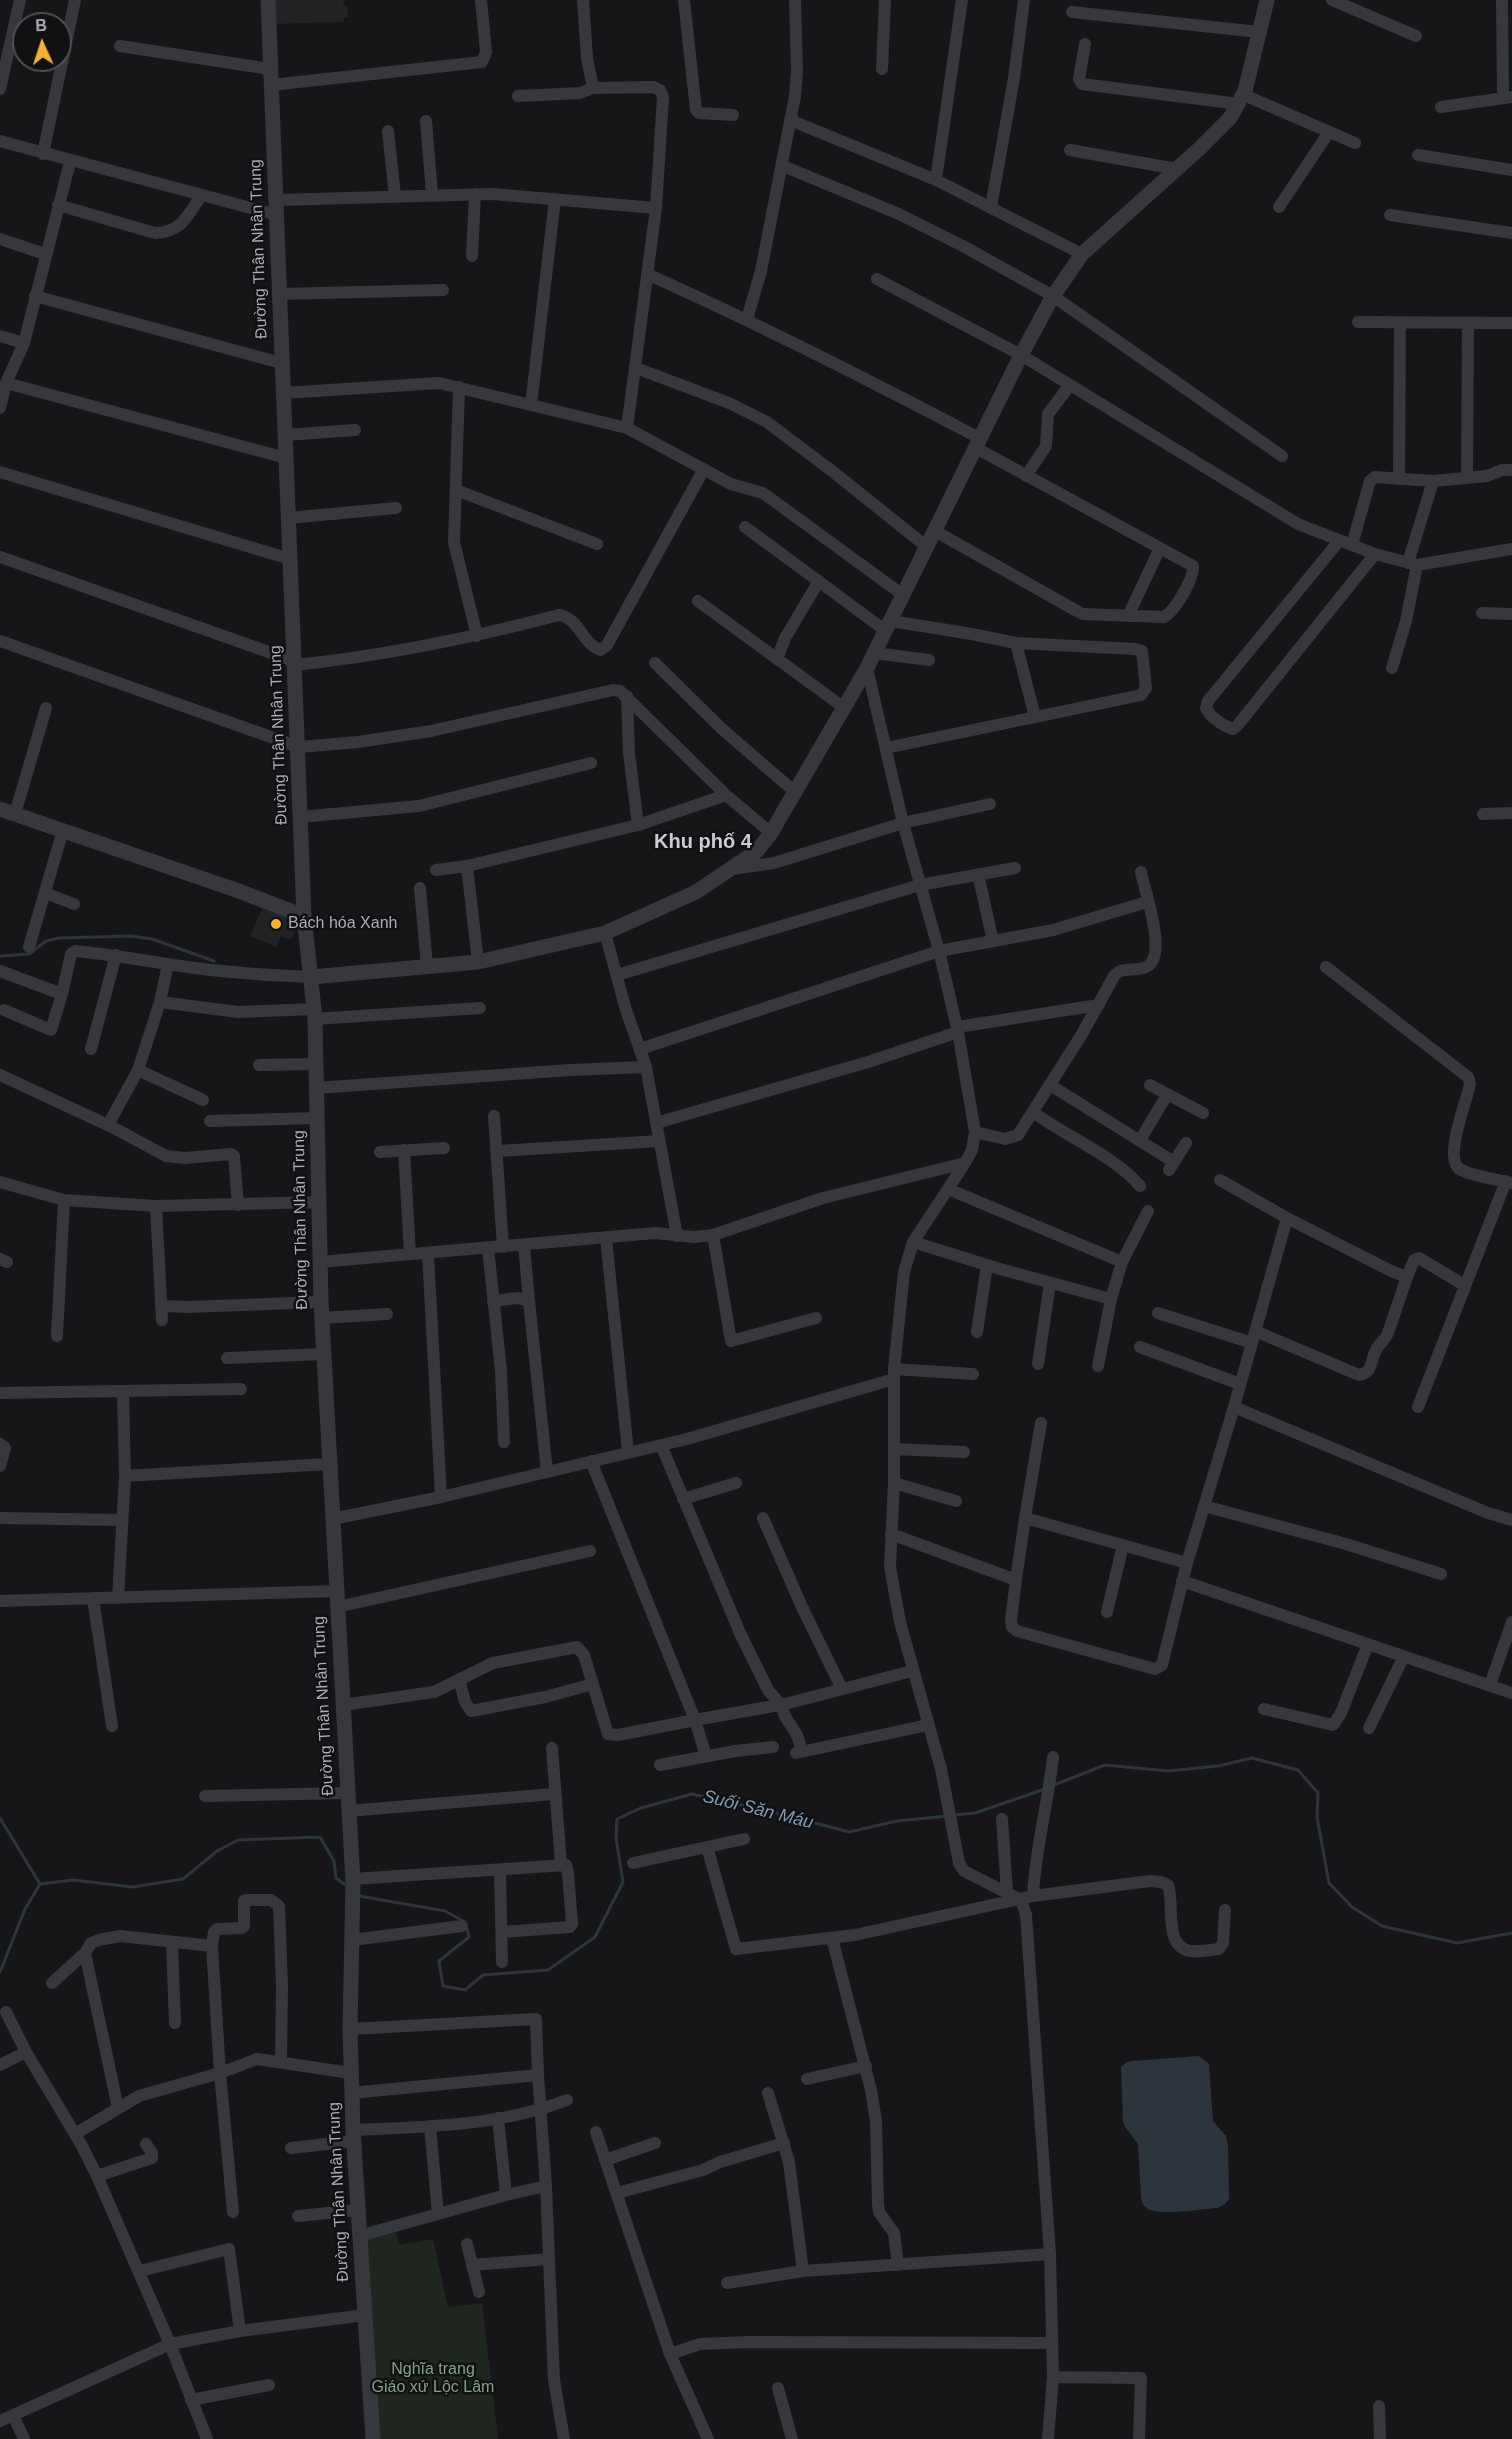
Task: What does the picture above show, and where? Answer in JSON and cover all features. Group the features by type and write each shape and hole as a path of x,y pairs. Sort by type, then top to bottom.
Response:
{"street":[{"path":"0,89 21,0"},
{"path":"43,154 75,0"},
{"name":"Đường Thân Nhân Trung","path":"268,0 304,916 314,1014 323,1354 353,1881 351,2093 373,2439"},
{"path":"271,85 482,62 486,52 481,0"},
{"path":"583,0 587,58 593,88"},
{"path":"684,0 696,110 699,113 733,115"},
{"path":"747,319 761,271 783,166 790,120 797,71 795,0"},
{"path":"882,69 885,0"},
{"path":"936,180 962,0"},
{"path":"991,207 1014,78 1024,0"},
{"path":"4,1010 51,1030 72,952 116,955 168,964 311,977 478,962 605,933 696,892 757,851 771,833 867,668 1021,355 1053,296 1082,254 1217,132 1241,99 1267,0"},
{"path":"1332,0 1416,36"},
{"path":"1441,107 1508,98 1502,0"},
{"path":"1072,12 1259,32"},
{"path":"1085,44 1079,79 1082,84 1241,99 1355,143"},
{"path":"120,46 270,69"},
{"path":"518,96 580,93 593,88 644,86 653,87 662,92 656,208 627,428"},
{"path":"790,120 936,180 1082,254"},
{"path":"426,122 432,194"},
{"path":"388,131 395,196"},
{"path":"1279,207 1329,132"},
{"path":"0,141 201,196 276,207 395,196 476,194 656,208"},
{"path":"1070,150 1177,169"},
{"path":"1418,155 1512,170"},
{"path":"0,408 6,383 24,343 70,162"},
{"path":"783,166 899,214 963,246 1053,296 1282,456"},
{"path":"472,256 476,194"},
{"path":"58,205 155,233 178,228 201,196"},
{"path":"531,405 555,199"},
{"path":"1390,215 1512,233"},
{"path":"0,239 45,254"},
{"path":"647,274 747,319 871,381 978,444 1026,476 1193,566 1192,576 1171,613 1164,617 1083,614 935,531"},
{"path":"878,279 1021,355 1298,524 1376,554 1412,564 1512,549"},
{"path":"279,294 443,290"},
{"path":"35,296 281,363"},
{"path":"1358,322 1512,323"},
{"path":"1400,323 1400,479"},
{"path":"1467,478 1468,323"},
{"path":"0,336 24,343"},
{"path":"636,368 729,403 767,422 927,547"},
{"path":"6,383 286,458"},
{"path":"283,393 439,383 627,428 730,484 763,493 903,595"},
{"path":"1026,476 1046,446 1048,414 1070,385"},
{"path":"459,387 454,542 477,636"},
{"path":"285,435 355,429"},
{"path":"0,557 294,663 385,654 477,636 559,615 573,621 592,646 603,649 704,469"},
{"path":"1352,545 1372,479 1375,477 1433,481 1512,470"},
{"path":"0,472 290,559"},
{"path":"1392,668 1406,621 1412,564 1433,481"},
{"path":"456,490 597,544"},
{"path":"288,518 396,508"},
{"path":"745,527 819,581 888,626 972,634 1016,643 1142,651 1146,688 1142,694 886,748"},
{"path":"1339,541 1208,700 1206,708 1208,713 1228,728 1233,729 1237,726 1376,554"},
{"path":"1128,616 1160,548"},
{"path":"777,659 789,632 819,581"},
{"path":"698,601 843,707"},
{"path":"1482,613 1512,614"},
{"path":"0,641 299,747 358,742 431,731 613,690 620,691 726,795 771,833"},
{"path":"1016,643 1035,717"},
{"path":"874,653 929,660"},
{"path":"655,663 722,729 795,792"},
{"path":"867,668 903,823 939,951 957,1029 975,1132 972,1150 965,1163 913,1242 904,1272 894,1374 894,1483 890,1567 893,1591 948,1804 961,1868 1007,1892 1027,1898"},
{"path":"627,696 629,753 638,825"},
{"path":"15,814 46,708"},
{"path":"300,817 419,806 591,763"},
{"path":"436,870 467,866 638,825 726,795"},
{"path":"732,869 774,863 903,823 990,804"},
{"path":"0,809 237,890 304,916"},
{"path":"1483,814 1512,813"},
{"path":"29,947 63,830"},
{"path":"467,866 478,962"},
{"path":"617,975 920,885 1015,868"},
{"path":"975,1132 1012,1138 1018,1136 1117,972 1144,968 1154,958 1156,952 1154,927 1141,872"},
{"path":"978,874 993,941"},
{"path":"420,888 427,966"},
{"path":"45,892 74,904"},
{"path":"640,1049 939,951 1053,930 1147,902"},
{"path":"605,933 626,1010 646,1067 677,1236"},
{"path":"91,1049 116,955"},
{"path":"108,1125 138,1070 160,1002 168,964"},
{"path":"1326,967 1468,1077 1470,1084 1453,1148 1454,1161 1461,1170 1509,1182 1464,1285 1418,1407"},
{"path":"0,971 62,994"},
{"path":"160,1002 238,1011 314,1014 480,1008"},
{"path":"656,1123 868,1062 957,1029 1099,1005"},
{"path":"259,1065 316,1064"},
{"path":"316,1088 570,1070 646,1067"},
{"path":"138,1070 203,1100"},
{"path":"0,1075 108,1125 166,1156 185,1158 231,1154 234,1156 238,1205"},
{"path":"1050,1085 1140,1140 1172,1166 1186,1143"},
{"path":"1150,1085 1203,1113"},
{"path":"1140,1140 1167,1095"},
{"path":"1033,1112 1123,1168 1140,1186"},
{"path":"494,1116 503,1246"},
{"path":"210,1121 317,1118"},
{"path":"498,1151 660,1141"},
{"path":"380,1152 444,1148"},
{"path":"404,1150 410,1254"},
{"path":"319,1262 655,1233 677,1236 713,1235 824,1198 965,1163"},
{"path":"1220,1180 1287,1218 1390,1271 1407,1276"},
{"path":"0,1182 64,1200 156,1206 319,1202"},
{"path":"948,1189 1122,1262"},
{"path":"57,1336 64,1200"},
{"path":"156,1206 162,1320"},
{"path":"1098,1366 1111,1299 1122,1262 1148,1211"},
{"path":"1041,1423 1016,1580 1012,1627 1017,1631 1155,1669 1162,1665 1187,1563 1287,1218"},
{"path":"713,1235 731,1341 816,1318"},
{"path":"606,1238 628,1452"},
{"path":"913,1242 1111,1299"},
{"path":"524,1245 547,1472"},
{"path":"488,1248 501,1371 504,1442"},
{"path":"428,1253 441,1497"},
{"path":"1158,1312 1254,1337 1359,1375 1369,1370 1376,1350 1388,1333 1413,1260 1419,1258 1464,1285"},
{"path":"977,1332 987,1265"},
{"path":"1038,1364 1050,1283"},
{"path":"494,1301 518,1298 529,1301"},
{"path":"161,1306 321,1302"},
{"path":"322,1318 387,1314"},
{"path":"1140,1347 1240,1384"},
{"path":"227,1358 323,1354"},
{"path":"332,1519 441,1497 661,1445 894,1374 973,1374"},
{"path":"0,1393 123,1393 241,1389"},
{"path":"118,1598 125,1476 123,1393"},
{"path":"1234,1407 1488,1513 1512,1520"},
{"path":"0,1444 5,1448 0,1466"},
{"path":"661,1445 745,1644 768,1690 781,1705 797,1735 799,1752 928,1725"},
{"path":"894,1449 964,1452"},
{"path":"591,1461 695,1720 706,1756"},
{"path":"125,1476 328,1464"},
{"path":"683,1499 736,1483"},
{"path":"894,1483 956,1501"},
{"path":"1204,1506 1367,1550 1441,1574"},
{"path":"0,1518 122,1520"},
{"path":"763,1518 802,1607 842,1689"},
{"path":"1025,1518 1187,1563"},
{"path":"891,1534 1016,1580"},
{"path":"1107,1612 1123,1545"},
{"path":"0,1601 93,1598 337,1599 590,1551"},
{"path":"1182,1581 1512,1693"},
{"path":"93,1598 112,1726"},
{"path":"1490,1685 1512,1622"},
{"path":"1264,1709 1333,1725 1341,1713 1368,1644"},
{"path":"343,1705 434,1692 493,1663 577,1647 584,1655 607,1731 612,1735 781,1705 912,1671"},
{"path":"1369,1728 1404,1656"},
{"path":"459,1679 465,1702 471,1711 545,1697 593,1684"},
{"path":"660,1765 773,1747"},
{"path":"552,1748 561,1864"},
{"path":"1048,2439 1053,2377 1050,2254 1026,1915 1027,1898 1049,1790 1053,1757"},
{"path":"205,1796 347,1793"},
{"path":"348,1811 554,1794"},
{"path":"1002,1819 1007,1892"},
{"path":"633,1863 744,1839"},
{"path":"707,1847 736,1949 855,1935 1027,1898 1161,1882 1168,1885 1172,1896 1172,1936 1181,1947 1190,1951 1219,1949 1222,1947 1225,1910"},
{"path":"353,1881 561,1864 568,1868 572,1924 570,1927 502,1932"},
{"path":"500,1869 502,1962"},
{"path":"233,2212 220,2073 212,1946 214,1932 217,1929 244,1926 244,1901 271,1900 279,1906 282,1986 280,2061"},
{"path":"352,1940 462,1926"},
{"path":"52,1983 86,1953 91,1943 120,1936 212,1946"},
{"path":"832,1938 866,2066 876,2121 879,2212 894,2234 898,2265"},
{"path":"172,1942 175,2023"},
{"path":"86,1953 118,2108"},
{"path":"6,2012 26,2052 97,2176 140,2271 207,2439"},
{"path":"350,2029 536,2019 554,2380 564,2439"},
{"path":"0,2065 26,2052"},
{"path":"75,2134 140,2096 220,2073 257,2059 351,2073"},
{"path":"807,2079 866,2066"},
{"path":"351,2093 538,2075"},
{"path":"768,2093 789,2162 803,2271"},
{"path":"291,2148 353,2135 539,2111 567,2100"},
{"path":"498,2118 506,2195"},
{"path":"430,2126 438,2214"},
{"path":"596,2132 670,2354 708,2439"},
{"path":"605,2160 655,2143"},
{"path":"617,2193 703,2170 720,2162 784,2143"},
{"path":"97,2176 152,2158 152,2153 146,2144"},
{"path":"359,2236 546,2186"},
{"path":"298,2216 358,2210"},
{"path":"467,2244 479,2292"},
{"path":"140,2271 229,2249 240,2331"},
{"path":"727,2283 803,2271 1050,2254"},
{"path":"472,2265 549,2259"},
{"path":"0,2421 170,2343 240,2331 365,2315"},
{"path":"670,2354 700,2344 731,2343 818,2341 1051,2343"},
{"path":"1053,2377 1141,2378 1139,2439"},
{"path":"191,2400 269,2385"},
{"path":"778,2388 792,2439"},
{"path":"1379,2406 1380,2439"},
{"path":"13,2415 24,2439"}],"shaded area":[{"path":"274,0 343,0 344,5 347,5 348,17 344,17 344,22 274,24"},
{"name":"Bách hóa Xanh","path":"263,906 299,920 291,940 281,936 276,947 250,936"},
{"path":"1199,2056 1209,2064 1213,2121 1226,2136 1228,2145 1229,2199 1217,2208 1171,2212 1154,2211 1146,2208 1142,2202 1138,2144 1123,2122 1121,2067 1132,2061"}],"green space":[{"name":"Nghĩa trang Giáo xứ Lộc Lâm","path":"395,2228 400,2245 433,2239 448,2307 482,2303 498,2439 379,2439 366,2239"}],"waterway":[{"path":"0,956 29,954 46,941 59,938 131,936 152,939 214,961"},
{"name":"Suối Săn Máu","path":"1054,1785 1105,1765 1168,1771 1218,1766 1252,1758 1298,1770 1318,1793 1317,1817 1329,1883 1352,1907 1382,1926 1457,1943 1512,1933"},
{"name":"Suối Săn Máu","path":"954,1815 975,1813 1045,1789"},
{"name":"Suối Săn Máu","path":"359,1896 445,1911 465,1922 469,1937 439,1961 443,1986 465,1990 483,1975 548,1970 595,1937 623,1882 616,1838 617,1819 641,1808 692,1794 849,1832 897,1821 947,1816"},
{"path":"0,1818 40,1884"},
{"name":"Suối Săn Máu","path":"0,1972 25,1909 40,1884 73,1880 133,1887 183,1879 217,1851 238,1840 320,1837 334,1861 336,1878 347,1886"}],"place":[{"name":"Bách hóa Xanh","path":"276,924"}],"district":[{"name":"Khu phố 4","path":"703,842"}]}
